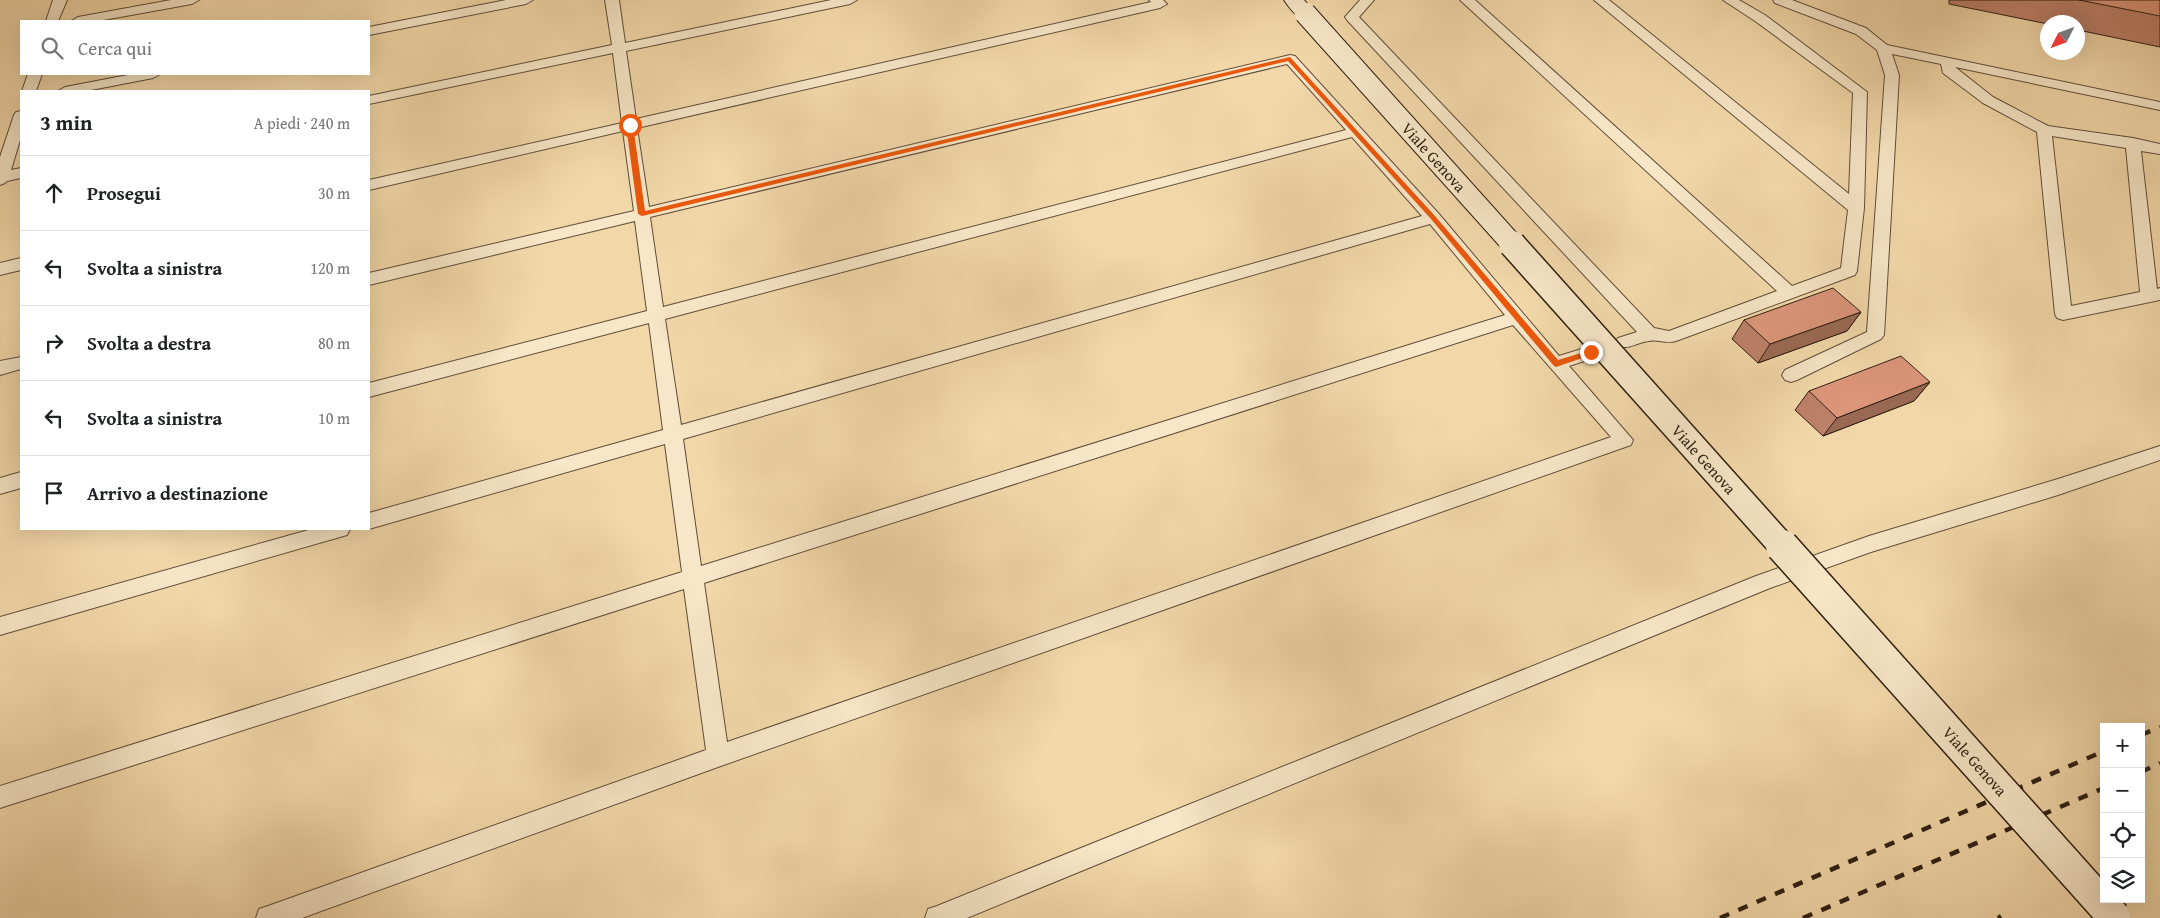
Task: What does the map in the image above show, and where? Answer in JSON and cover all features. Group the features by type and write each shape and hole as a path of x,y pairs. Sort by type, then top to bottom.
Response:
{"street":[{"name":"Viale Genova","path":"1299,6 2115,917"}],"lane":[{"path":"52,20 60,0"},
{"path":"83,20 192,0"},
{"path":"370,31 526,0"},
{"path":"612,0 718,756"},
{"path":"370,100 850,0"},
{"path":"1367,0 1352,17 1649,334"},
{"path":"1467,0 1789,293"},
{"path":"1601,0 1856,208"},
{"path":"1624,342 1649,334 1670,337 1849,272 1856,208 1860,92 1760,18 1730,0"},
{"path":"1780,0 1861,31 1883,48 2160,106"},
{"path":"370,184 1158,2"},
{"path":"1792,374 1875,335 1892,75 1883,48"},
{"path":"268,918 718,756 1624,440 1556,364 1433,218 1290,58 370,280"},
{"path":"1948,61 1948,70 1988,100 2044,130 2133,143 2160,149"},
{"path":"29,90 35,75"},
{"path":"70,90 148,75"},
{"path":"0,178 20,117"},
{"path":"2044,130 2064,314 2155,295 2133,143"},
{"path":"370,390 1355,132"},
{"path":"0,178 20,173"},
{"path":"370,521 1433,218"},
{"path":"0,269 20,264"},
{"path":"0,797 1518,317"},
{"path":"1556,364 1591,352"},
{"path":"0,368 20,363"},
{"path":"937,918 1763,582 1869,544 2058,487 2160,452"},
{"path":"0,486 20,480"},
{"path":"0,626 336,530"}],"building":[{"path":"2079,0 2160,0 2160,16"},
{"path":"1833,288 1861,312 1770,344 1744,320"},
{"path":"1901,356 1930,382 1837,418 1809,391"}],"railway":[{"path":"2145,733 2160,727"},
{"path":"1720,918 2100,753"},
{"path":"2145,770 2160,763"},
{"path":"1803,918 2100,790"}],"route":[{"path":"630,125 642,214 1290,58 1433,218 1556,364 1591,352"}]}
